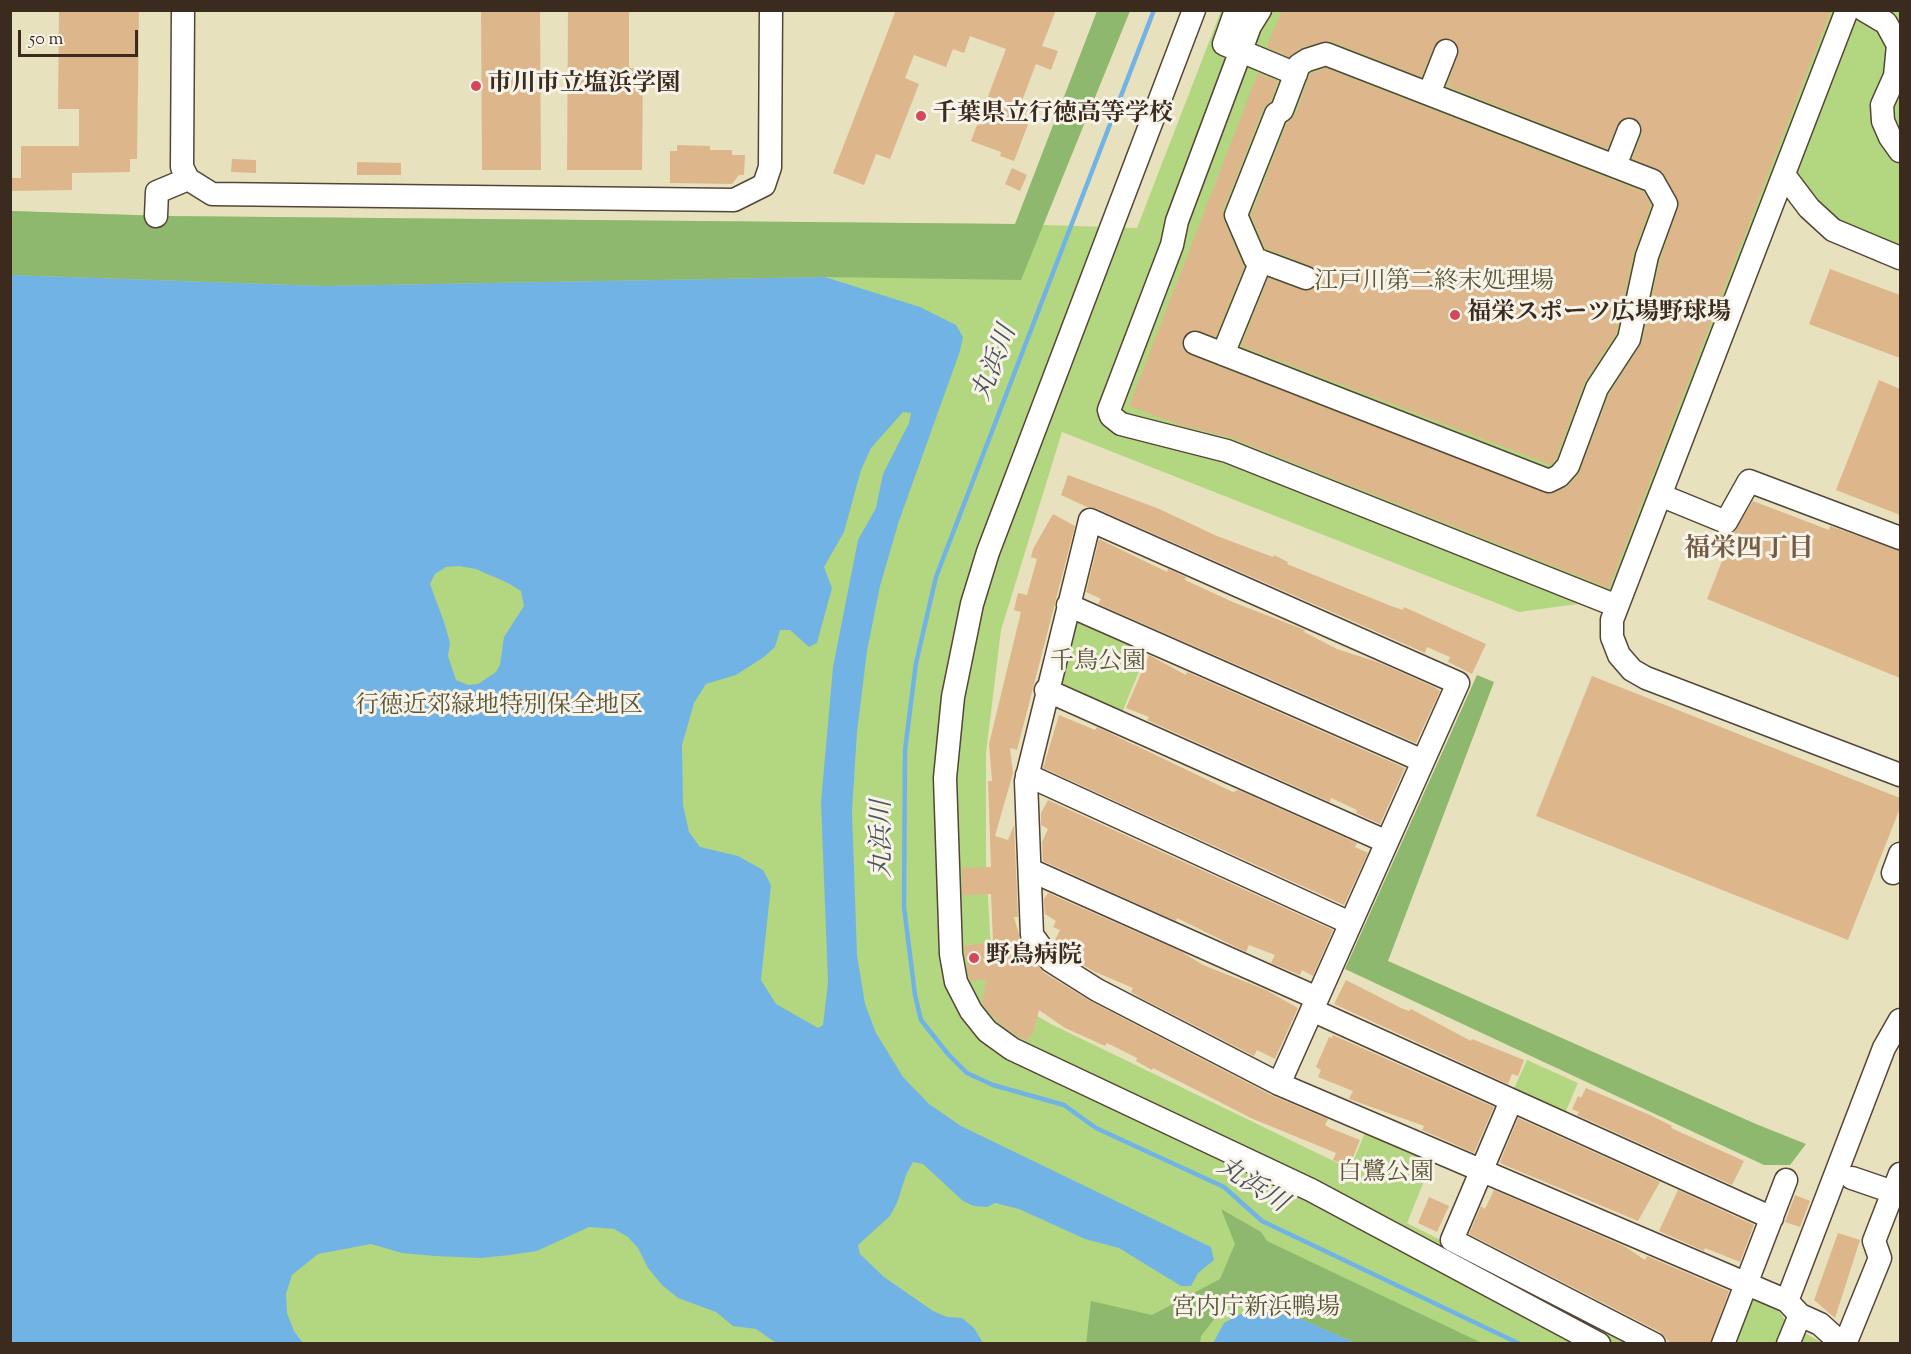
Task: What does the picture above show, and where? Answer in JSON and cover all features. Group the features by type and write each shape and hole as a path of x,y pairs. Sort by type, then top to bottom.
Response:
{"street":[{"path":"183,10 182,167 188,179 212,194 734,200 764,185 770,167 771,10"},
{"path":"1194,10 988,552 972,604 955,685 945,778 951,954 956,982 971,1011 987,1031 1012,1049 1311,1190 1599,1344"},
{"path":"1236,10 1224,44 1296,74"},
{"path":"1260,10 1250,26 1240,51 1176,221 1172,245 1109,410 1111,416 1121,424 1227,451 1617,606"},
{"path":"1847,10 1617,606 1612,620 1612,637 1619,655 1632,670 1646,678 1900,775"},
{"path":"1864,10 1886,23 1898,45 1895,76 1882,105 1883,121 1890,138 1900,151"},
{"path":"1429,94 1446,51"},
{"path":"1195,343 1549,481 1559,476 1568,466 1597,388 1629,339 1647,256 1666,204 1653,181 1326,54 1306,60 1299,65 1282,110 1276,114 1237,207 1239,224 1255,258 1306,278"},
{"path":"1615,166 1629,130"},
{"path":"1784,175 1809,208 1833,230 1900,258"},
{"path":"156,216 157,192 188,179"},
{"path":"1223,354 1261,261"},
{"path":"1660,495 1726,522 1749,481 1900,538"},
{"path":"1279,1084 1458,683 1090,520 1046,690 1027,775 1032,935 1051,961 1097,990 1279,1084 1747,1285 1794,1308 1820,1324 1844,1344 1880,1258 1874,1241 1897,1183 1852,1178"},
{"path":"1068,605 1423,760"},
{"path":"1046,690 1387,842"},
{"path":"1027,775 1350,923"},
{"path":"1030,870 1314,1004 1511,1101 1772,1218"},
{"path":"1788,1344 1794,1308 1884,1048 1900,1020"},
{"path":"1511,1101 1452,1240 1654,1344"},
{"path":"1723,1344 1786,1180"}],"green space":[{"path":"1097,11 1130,11 1021,280 825,277 323,286 11,275 11,211 164,216 1015,224"},
{"name":"行徳近郊緑地特別保全地区","path":"1221,11 1900,11 1900,251 1837,223 1791,169 1614,599 1519,612 1062,432 1001,630 986,753 986,861 991,951 1012,1001 1051,1024 1350,1169 1366,1130 1433,1159 1407,1223 1643,1343 11,1344 11,211 164,216 1016,224 1137,228"},
{"name":"千鳥公園","path":"1080,616 1150,645 1121,715 1060,688 1070,622"},
{"path":"1477,675 1494,682 1388,961 1806,1144 1790,1165 1764,1165 1345,969"},
{"path":"1527,1060 1578,1083 1563,1118 1511,1095"},
{"path":"1221,1209 1261,1232 1267,1241 1482,1343 1355,1343 1263,1302 1229,1300 1201,1336 1200,1343 1086,1344 1091,1301 1152,1315 1220,1279 1235,1244"},
{"path":"1748,1295 1776,1307 1788,1324 1823,1343 1728,1344"}],"water":[{"name":"行徳近郊緑地特別保全地区","path":"11,275 323,286 825,277 920,307 956,325 963,337 960,351 899,521 880,586 867,651 857,732 852,811 857,955 865,1004 876,1033 903,1077 929,1104 961,1126 1211,1247 1214,1260 1198,1273 1191,1286 1181,1286 1119,1248 1085,1239 1019,1209 995,1203 987,1207 974,1206 963,1201 923,1164 913,1162 890,1216 858,1245 860,1254 884,1277 933,1311 947,1317 962,1318 974,1328 983,1343 776,1343 756,1329 733,1326 716,1312 678,1298 662,1285 648,1268 638,1248 628,1237 614,1229 589,1227 537,1251 481,1258 402,1253 371,1244 318,1254 292,1275 286,1294 287,1313 294,1331 303,1343 11,1343","holes":["903,412 911,413 909,423 883,474 876,508 858,540 833,667 821,802 828,982 823,1025 818,1028 776,1004 761,980 771,885 763,870 738,856 700,847 689,832 683,805 682,745 694,703 706,684 736,675 764,657 775,647 780,630 790,630 809,647 817,643 832,588 824,567 844,532 861,470 871,448","459,566 476,569 508,583 521,591 524,606 504,637 500,665 496,672 478,684 468,685 456,680 448,656 450,643 430,584 435,574 446,567"]},
{"path":"1263,1302 1355,1343 1213,1343 1224,1323"}],"building":[{"path":"59,10 139,10 137,159 130,159 130,172 72,173 72,190 10,191 10,178 21,178 21,146 79,146 79,109 58,109"},
{"path":"481,10 540,10 541,170 482,170"},
{"path":"568,10 629,10 629,68 643,68 642,170 567,170"},
{"path":"896,10 1056,10 1042,46 1058,51 1051,70 1036,64 1020,106 1033,111 1014,161 1000,156 1001,152 971,141 1006,49 970,36 964,53 953,49 946,67 914,55 905,78 919,84 890,159 876,154 864,185 833,173"},
{"path":"1282,10 1831,10 1609,588 1232,438 1180,425 1129,406 1258,73 1278,81 1271,101 1263,109 1223,211 1224,220 1244,267 1216,337 1194,330 1183,338 1182,346 1190,355 1549,494 1565,488 1578,475 1609,394 1642,342 1660,260 1679,203 1664,174 1632,159 1642,134 1639,121 1628,117 1620,120 1607,149 1447,86 1459,50 1450,38 1437,41 1421,77 1330,41 1303,47 1289,57 1267,47"},
{"name":"福栄スポーツ広場野球場","path":"1326,68 1644,192 1651,205 1634,253 1616,334 1584,383 1556,459 1551,465 1241,346 1268,278 1308,291 1319,282 1319,275 1311,266 1265,248 1251,215 1287,123 1295,115 1310,74"},
{"path":"677,145 710,146 710,150 732,150 732,155 745,155 744,175 739,175 732,184 670,183 670,151 677,151"},
{"path":"232,159 256,160 256,173 231,172"},
{"path":"357,162 401,163 401,175 357,175"},
{"path":"1012,168 1027,175 1020,191 1005,184"},
{"path":"1830,269 1900,295 1900,358 1809,324"},
{"path":"1879,380 1900,389 1900,515 1836,490"},
{"path":"1068,475 1157,508 1217,536 1273,557 1274,555 1288,562 1287,564 1391,606 1403,610 1404,607 1486,644 1472,674 1448,662 1450,657 1427,647 1425,653 1061,495"},
{"path":"1753,501 1829,530 1830,526 1900,551 1900,678 1707,599 1733,533"},
{"path":"1053,514 1075,526 1017,750 1010,748 1013,773 995,836 1008,840 1014,825 1018,917 1014,917 1021,942 1043,972 1090,1001 1273,1096 1328,1119 1325,1125 1360,1140 1349,1167 1333,1160 1336,1153 1253,1119 1153,1068 1152,1070 1136,1061 1137,1058 1107,1043 1105,1046 1065,1028 1039,1010 1033,1034 1026,1040 1019,1037 999,1023 982,1004 986,979 971,981 969,978 964,946 993,942 991,894 962,895 962,868 991,867 988,781 992,781 989,744 1021,612 1014,610 1018,593 1027,595 1037,559 1031,557 1033,549"},
{"path":"1099,539 1167,572 1168,569 1186,577 1185,580 1235,603 1305,630 1304,632 1337,649 1380,663 1434,687 1440,691 1416,743 1098,604 1101,599 1086,592"},
{"path":"1149,655 1186,675 1187,672 1405,768 1380,824 1331,798 1330,802 1147,720 1149,717 1126,708"},
{"path":"1592,676 1900,798 1900,808 1848,940 1536,816"},
{"path":"1059,715 1095,730 1097,727 1233,792 1238,790 1357,843 1355,847 1368,853 1344,905 1043,768"},
{"path":"1048,800 1333,930 1313,976 1302,970 1300,975 1271,963 1275,955 1249,945 1246,952 1177,918 1176,921 1043,861 1042,842 1048,829 1041,825 1041,813"},
{"path":"1048,893 1182,952 1203,965 1266,990 1298,1008 1275,1059 1257,1050 1254,1056 1141,998 1131,992 1133,988 1093,971 1060,951 1054,942 1060,930 1053,927 1056,921 1045,914 1044,899"},
{"path":"1346,980 1401,1008 1409,1011 1411,1009 1471,1041 1472,1039 1524,1060 1518,1076 1512,1074 1508,1084 1334,1004"},
{"path":"1333,1035 1494,1107 1474,1153 1422,1130 1424,1126 1349,1099 1353,1091 1318,1077 1321,1070 1316,1067 1329,1037 1332,1038"},
{"path":"1586,1088 1650,1115 1672,1126 1671,1128 1744,1161 1732,1185 1577,1115 1579,1112 1572,1109 1578,1096 1581,1098"},
{"path":"1518,1118 1660,1182 1638,1221 1502,1164 1500,1162"},
{"path":"1494,1190 1624,1246 1645,1260 1647,1256 1729,1291 1710,1344 1671,1344 1660,1332 1469,1234 1481,1206 1485,1209"},
{"path":"1678,1190 1754,1225 1740,1262 1705,1248 1704,1251 1659,1231"},
{"path":"1795,1195 1810,1201 1800,1227 1785,1222"},
{"path":"1429,1197 1449,1206 1437,1232 1418,1223"},
{"path":"1838,1233 1860,1240 1835,1318 1814,1300"}],"waterway":[{"name":"丸浜川","path":"1154,10 936,577 916,663 905,750 904,907 915,995 921,1020 948,1054 967,1073 993,1085 1064,1105 1096,1128 1224,1187 1262,1221 1520,1344"}],"place":[{"name":"市川市立塩浜学園","path":"476,86"},
{"name":"千葉県立行徳高等学校","path":"921,116"},
{"name":"福栄スポーツ広場野球場","path":"1455,315"},
{"name":"野鳥病院","path":"974,958"}],"district":[{"name":"福栄四丁目","path":"1749,552"}],"park label":[{"name":"江戸川第二終末処理場","path":"1434,284"},
{"name":"白鷺公園","path":"1386,1175"},
{"name":"宮内庁新浜鴨場","path":"1256,1310"}]}
